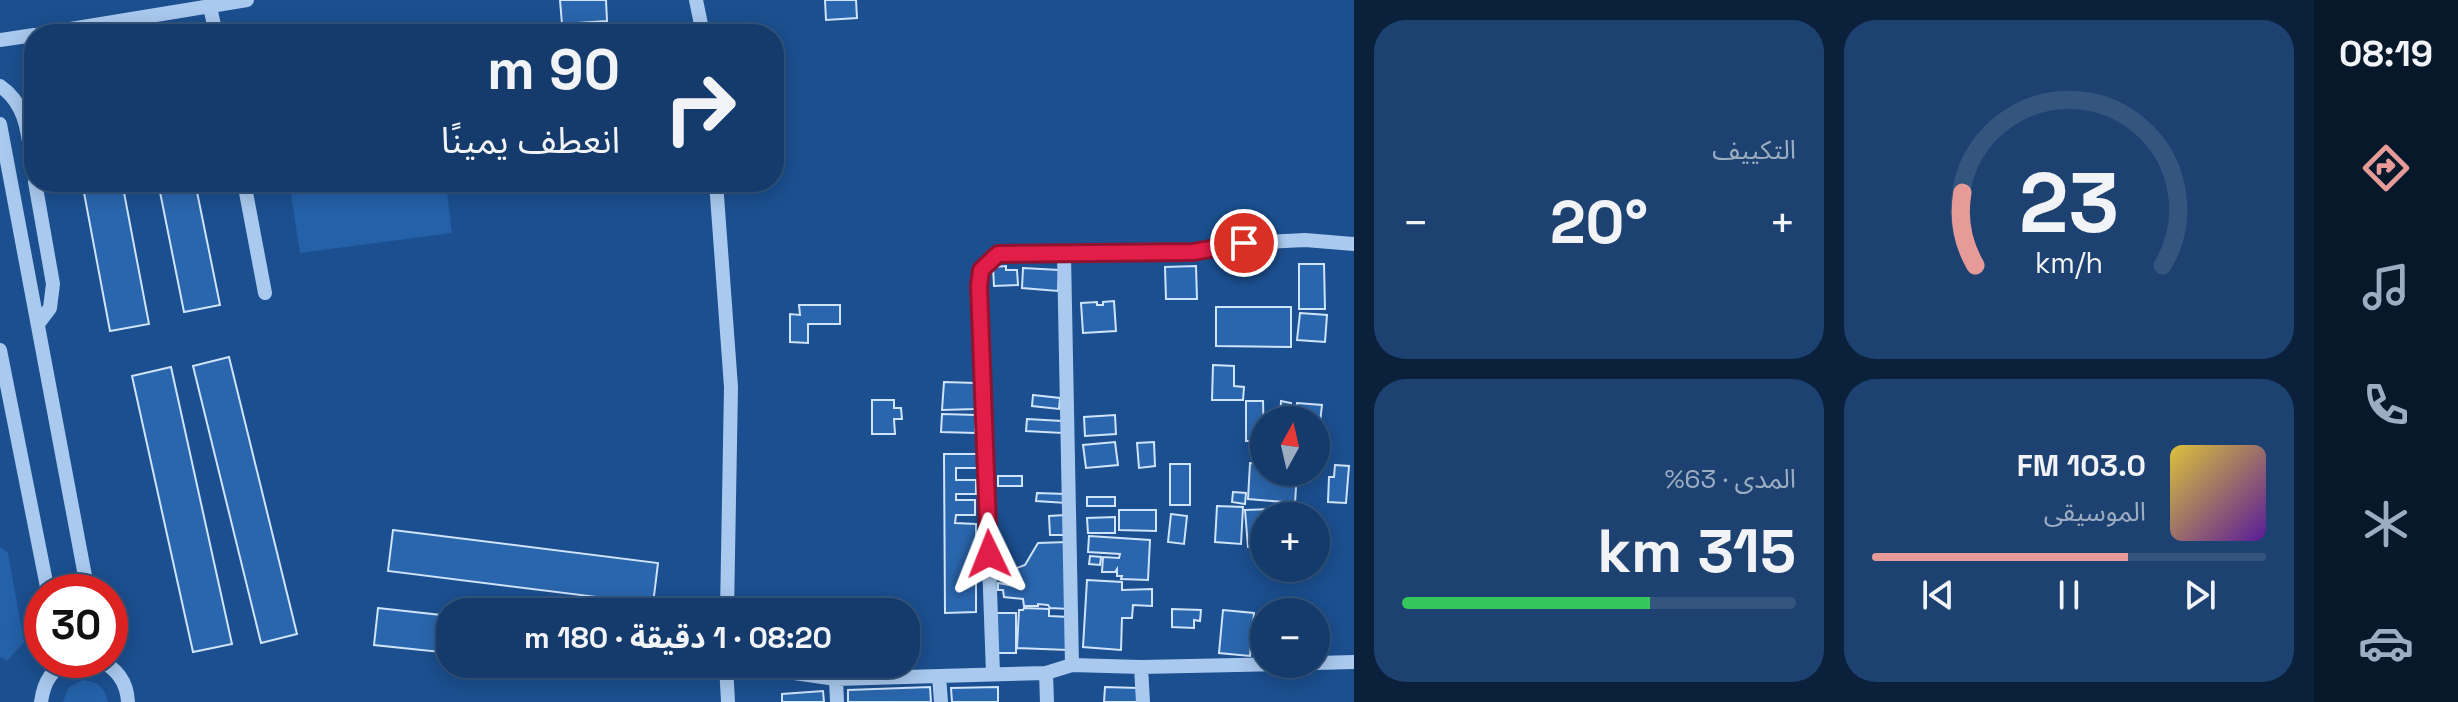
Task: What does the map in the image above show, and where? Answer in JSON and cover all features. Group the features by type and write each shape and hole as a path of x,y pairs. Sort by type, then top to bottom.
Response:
{"street":[{"path":"101,24 247,0"},
{"path":"696,0 701,24"},
{"path":"210,7 214,24"},
{"path":"0,40 24,36"},
{"path":"0,86 14,95 24,117"},
{"path":"0,124 85,574"},
{"path":"37,192 53,284 50,308 38,324"},
{"path":"246,192 265,293"},
{"path":"717,192 731,387 727,598"},
{"path":"993,673 979,286 981,270 998,254 1193,252 1244,243 1305,240 1354,244"},
{"path":"1064,255 1072,665"},
{"path":"0,350 44,574"},
{"path":"1330,663 1354,662"},
{"path":"829,678 1046,673 1072,665 1250,665"},
{"path":"1141,667 1143,702"},
{"path":"1046,673 1047,702"},
{"path":"939,676 941,702"},
{"path":"41,702 49,678"},
{"path":"122,678 128,702"},
{"path":"728,678 728,702"},
{"path":"836,679 837,702"}],"shaded area":[{"path":"291,192 447,192 452,233 300,253"},
{"path":"0,547 8,553 24,642 7,661 0,657"},
{"path":"83,680 100,686 108,702 63,702 69,687"}],"building":[{"path":"560,0 606,0 607,21 562,24"},
{"path":"825,0 856,0 857,18 826,20"},
{"path":"84,192 124,192 149,324 110,331"},
{"path":"160,192 197,192 220,305 184,312"},
{"path":"1299,264 1324,264 1325,309 1299,309"},
{"path":"1006,266 1006,270 1017,270 1018,285 994,286 993,267"},
{"path":"1196,266 1197,299 1166,299 1165,267"},
{"path":"1023,268 1059,270 1058,291 1022,288"},
{"path":"1114,301 1116,331 1083,333 1081,303 1097,302 1097,305 1103,305 1103,302"},
{"path":"799,305 840,305 840,324 808,324 808,343 790,342 790,314 800,315"},
{"path":"1216,307 1291,307 1291,347 1216,346"},
{"path":"1300,313 1327,315 1325,342 1297,340"},
{"path":"229,357 297,634 261,643 193,366"},
{"path":"1213,365 1234,366 1234,386 1244,387 1243,400 1212,400"},
{"path":"171,367 232,644 193,652 132,376"},
{"path":"944,382 976,383 975,409 942,410"},
{"path":"1033,395 1060,398 1059,409 1032,406"},
{"path":"872,400 894,400 894,408 901,408 902,419 894,419 895,434 872,434"},
{"path":"1246,401 1263,401 1263,406 1250,406 1250,441 1246,441"},
{"path":"1281,401 1291,403 1291,406 1281,406"},
{"path":"1297,403 1322,405 1322,406 1297,406"},
{"path":"942,414 976,415 975,433 941,432"},
{"path":"1115,415 1116,434 1085,436 1084,417"},
{"path":"1027,419 1062,421 1062,433 1026,431"},
{"path":"1115,442 1118,465 1086,468 1083,445"},
{"path":"1154,442 1155,466 1139,468 1137,443"},
{"path":"944,454 977,454 977,468 956,468 956,480 976,480 976,494 956,494 956,500 975,500 975,515 956,515 955,523 976,524 976,612 945,613"},
{"path":"1250,463 1250,486 1296,486 1295,502 1248,499"},
{"path":"1170,464 1190,464 1190,505 1170,505"},
{"path":"1335,465 1349,466 1346,503 1328,502 1330,477 1334,477"},
{"path":"998,476 1022,476 1022,486 998,486"},
{"path":"1233,492 1246,493 1245,504 1232,502"},
{"path":"1037,493 1066,494 1066,503 1036,501"},
{"path":"1087,497 1115,497 1115,506 1087,506"},
{"path":"1217,506 1243,507 1241,544 1215,542"},
{"path":"1119,510 1156,510 1156,531 1119,530"},
{"path":"1245,510 1250,510 1250,547 1248,547"},
{"path":"1171,514 1187,516 1184,544 1168,542"},
{"path":"1065,515 1066,535 1050,535 1049,516"},
{"path":"1115,517 1115,533 1088,533 1087,518"},
{"path":"393,530 658,563 654,598 605,598 388,571"},
{"path":"1089,536 1150,540 1148,580 1121,579 1122,576 1117,576 1117,569 1115,572 1102,572 1103,557 1119,558 1120,554 1088,552"},
{"path":"1067,542 1069,609 1038,604 1024,606 1023,599 1004,597 1003,590 998,590 998,583 1014,586 1014,569 1025,565 1038,543"},
{"path":"1090,556 1101,557 1100,565 1089,564"},
{"path":"1087,580 1122,582 1122,590 1152,589 1152,606 1133,605 1132,618 1122,618 1121,650 1083,647"},
{"path":"378,608 436,614 436,652 374,645"},
{"path":"1049,609 1049,616 1070,617 1068,650 1017,648 1019,610"},
{"path":"1172,609 1201,610 1200,621 1194,620 1194,628 1172,627"},
{"path":"1223,610 1250,613 1250,656 1219,653"},
{"path":"997,613 1016,613 1016,653 996,653"},
{"path":"930,687 931,702 848,702 848,690"},
{"path":"998,687 998,702 952,702 951,688"},
{"path":"1105,687 1138,688 1138,702 1104,702"},
{"path":"823,691 824,702 782,702 782,694"}],"route":[{"path":"989,554 979,286 981,270 998,254 1193,252 1244,243"}]}
